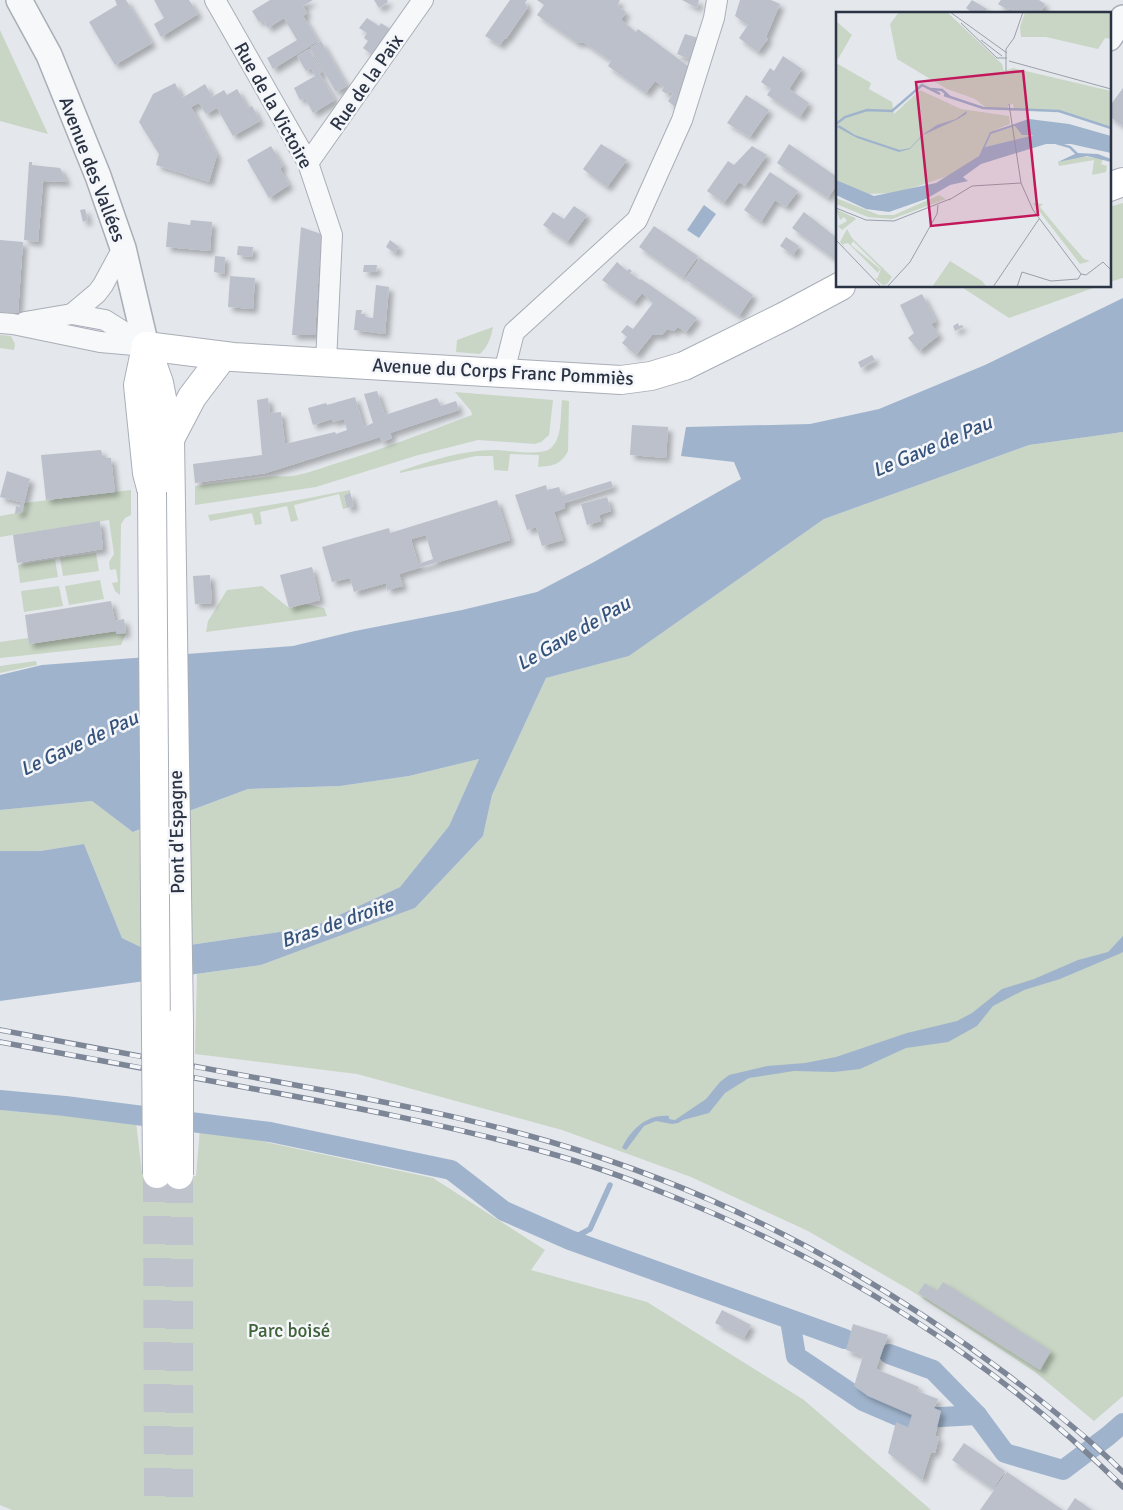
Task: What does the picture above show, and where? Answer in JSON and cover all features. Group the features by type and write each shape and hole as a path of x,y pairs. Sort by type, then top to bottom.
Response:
{"main road":[{"path":"1110,170 1123,166"},
{"path":"1110,187 1123,182"},
{"name":"Avenue du Corps Franc Pommiès","path":"146,346 223,356 621,380 651,376 684,366 837,288"},
{"name":"Avenue des Vallées","path":"146,346 159,383 170,439 161,491"},
{"name":"Avenue des Vallées","path":"146,346 138,385 147,473 161,491"},
{"path":"170,439 192,397 223,356"},
{"name":"Pont d'Espagne","path":"161,491 168,1175"}],"street":[{"name":"Avenue des Vallées","path":"19,0 49,55 98,176 123,248 146,346"},
{"name":"Rue de la Victoire","path":"215,0 308,163 332,235 326,362"},
{"name":"Rue de la Paix","path":"308,163 423,0"},
{"path":"504,372 514,332 637,220 682,120 714,18 717,0"},
{"path":"1110,37 1123,18"},
{"path":"72,314 103,286 123,248"},
{"path":"7,323 72,314 105,320 146,346"},
{"path":"7,323 100,342 146,346"}],"green space":[{"path":"0,30 48,134 0,121"},
{"path":"1123,203 1123,278 1110,282 1110,207"},
{"path":"963,288 1093,288 1009,318"},
{"path":"493,327 489,342 480,354 456,352 457,340"},
{"path":"0,335 11,336 15,344 14,350 0,348"},
{"path":"455,392 553,400 549,435 541,442 535,444 478,440 415,456 316,487 195,505 195,486 304,473 384,447 472,415 471,411"},
{"path":"562,400 569,401 568,451 556,464 538,467 539,455 510,454 508,471 494,470 493,456 476,456 400,473 400,471 434,460 482,450 532,453 546,451 551,448 558,438"},
{"path":"1123,432 1123,1396 1094,1421 1035,1372 910,1290 808,1231 691,1177 562,1130 357,1074 195,1054 197,974 261,965 415,908 483,836 492,795 546,678 629,656 824,519 1029,445"},
{"path":"131,490 131,515 125,518 121,524 120,595 115,591 112,583 118,582 116,569 110,570 109,562 114,554 109,520 0,537 0,516 22,512 24,503"},
{"path":"350,490 344,497 347,508 343,509 339,494 294,505 298,520 291,522 287,506 260,512 262,524 255,525 252,513 210,521 208,515 288,502"},
{"path":"96,553 99,571 63,576 60,558"},
{"path":"55,559 58,577 20,583 18,565"},
{"path":"100,580 104,599 69,605 65,586"},
{"path":"59,586 63,606 24,612 21,591"},
{"path":"262,586 289,608 305,604 324,608 327,616 206,632 208,621 227,590"},
{"path":"116,631 116,634 126,633 121,645 0,658 0,642 28,638 29,644"},
{"path":"36,661 37,665 0,673 0,666"},
{"path":"479,759 449,826 400,887 313,927 149,951 122,938 84,844 40,851 0,851 0,810 92,801 134,832 248,789 340,786 409,776"},
{"name":"Parc boisé","path":"0,1110 136,1122 142,1173 196,1176 200,1128 433,1178 545,1250 531,1270 647,1302 804,1400 931,1510 12,1510 0,1505"}],"water":[{"path":"704,205 716,214 699,238 687,230"},
{"path":"1123,298 1123,432 1029,445 824,519 629,656 546,678 492,795 483,836 415,908 261,965 0,1001 0,851 40,851 84,844 122,938 149,951 313,927 400,887 449,826 479,759 409,776 340,786 248,789 133,832 92,801 0,810 0,675 42,665 293,646 537,592 741,479 734,462 681,456 686,427 810,424 879,409 985,365"},
{"path":"1123,936 1123,952 1060,979 1024,990 993,1006 977,1026 948,1042 906,1048 860,1069 834,1072 794,1071 749,1078 725,1093 709,1113 672,1124 656,1121 644,1126 626,1150 622,1148 625,1141 641,1124 654,1117 661,1116 669,1116 669,1119 675,1120 706,1099 720,1082 729,1075 767,1066 805,1063 836,1057 907,1033 957,1021 972,1013 1002,989 1034,979 1078,960 1108,952"}],"building":[{"path":"115,0 126,0 152,43 115,65 89,22 117,5"},
{"path":"154,0 189,0 198,14 161,37 154,24 164,18"},
{"path":"270,0 313,0 303,6 307,13 303,16 318,41 273,69 267,58 297,40 284,18 268,28 263,20 259,22 252,11"},
{"path":"374,0 387,0 388,2 379,8"},
{"path":"510,0 527,0 525,3 528,7 500,45 485,36"},
{"path":"537,0 620,0 617,6 626,12 621,20 636,32 638,29 692,69 680,100 675,107 668,101 673,94 669,91 667,94 662,91 664,87 655,81 646,93 608,66 611,61 583,42 577,43 537,15 544,5"},
{"path":"682,0 699,0 697,8"},
{"path":"740,0 771,0 780,4 766,37 768,39 758,52 739,38 748,25 735,16"},
{"path":"972,0 987,9 985,12 971,12 966,8"},
{"path":"1001,0 1039,0 1045,4 1041,12 1015,12 998,4"},
{"path":"367,18 379,26 381,23 393,31 374,56 363,48 368,41 364,38 367,33 359,28"},
{"path":"685,34 701,39 694,61 677,54"},
{"path":"321,41 347,86 336,92 310,48"},
{"path":"309,49 322,72 319,73 335,100 313,113 305,98 300,100 294,88 315,76 311,68 306,71 297,56"},
{"path":"783,56 802,69 789,89 809,103 800,117 767,95 771,89 761,82 770,68 774,71"},
{"path":"175,83 182,98 205,84 212,97 224,90 227,95 237,89 248,108 252,106 260,121 233,136 217,108 206,114 199,103 191,107 217,155 209,182 156,165 159,154 139,122 153,94"},
{"path":"1123,88 1123,126 1110,117 1110,106"},
{"path":"746,95 769,110 750,137 727,123"},
{"path":"601,144 627,160 607,187 583,169"},
{"path":"789,144 836,176 836,186 828,198 777,163"},
{"path":"271,146 283,166 280,169 289,185 269,198 247,160"},
{"path":"752,146 767,155 745,186 739,182 724,203 707,191 728,161 734,165"},
{"path":"29,162 32,162 32,165 60,168 67,182 44,181 43,183 38,242 24,240"},
{"path":"770,172 798,191 786,207 775,200 761,222 744,210"},
{"path":"574,206 587,215 567,242 543,225 553,212 564,219"},
{"path":"85,209 88,220 83,222 80,210"},
{"path":"804,212 836,237 836,254 833,258 792,228"},
{"path":"191,220 212,222 210,251 166,247 168,222 190,225"},
{"path":"654,226 698,256 683,278 639,247"},
{"path":"301,227 321,234 315,335 292,335"},
{"path":"786,237 799,246 793,255 780,246"},
{"path":"0,240 23,242 18,313 0,312"},
{"path":"390,240 399,247 395,253 386,247"},
{"path":"238,246 253,247 252,257 237,255"},
{"path":"215,256 225,257 224,274 214,272"},
{"path":"700,258 753,295 739,316 685,279"},
{"path":"617,262 627,271 629,269 632,271 630,273 697,318 686,332 678,327 674,331 667,329 662,335 652,335 636,355 622,343 627,337 621,332 627,325 633,329 653,303 642,293 634,303 602,280"},
{"path":"364,265 377,265 376,272 363,272"},
{"path":"230,276 255,278 253,309 228,307"},
{"path":"376,285 389,287 385,334 354,330 356,310 362,310 361,314 365,314 365,317 373,318"},
{"path":"922,294 936,321 931,324 939,335 919,351 908,338 914,333 900,305"},
{"path":"958,323 959,326 962,325 963,327 955,331 953,326"},
{"path":"872,355 875,360 861,368 858,362"},
{"path":"377,391 385,415 437,398 441,406 456,401 459,410 390,433 392,438 382,442 380,437 266,473 195,483 193,464 262,455 257,400 268,398 270,413 281,412 285,444 347,430 344,419 333,422 332,419 313,425 308,408 326,403 327,405 355,397 364,427 373,423 364,394"},
{"path":"632,425 668,427 666,458 630,455"},
{"path":"101,450 103,458 111,458 115,492 46,500 41,455"},
{"path":"7,471 30,479 22,512 15,514 16,506 20,507 20,502 0,497"},
{"path":"611,481 613,487 564,503 565,508 554,512 563,540 542,546 536,527 527,530 515,495 546,485 547,490 559,487 562,496"},
{"path":"350,492 354,506 347,508 344,496"},
{"path":"607,497 611,511 599,515 601,521 587,525 581,504"},
{"path":"497,500 510,540 399,574 403,586 387,590 386,583 354,592 350,578 332,582 322,547 389,528 390,533","holes":["426,535 433,559 418,564 411,539"]},
{"path":"100,521 103,549 17,563 13,535"},
{"path":"312,567 320,600 289,608 280,575"},
{"path":"210,575 212,603 195,604 193,576"},
{"path":"111,601 115,621 124,619 126,633 116,634 116,631 29,644 25,615"},
{"path":"943,1282 1051,1351 1040,1370 918,1293 925,1283 937,1291"},
{"path":"722,1310 751,1325 744,1338 715,1323"},
{"path":"853,1324 888,1335 876,1369 919,1387 917,1391 938,1399 934,1408 941,1411 935,1436 939,1437 935,1453 931,1452 922,1480 888,1453 896,1422 908,1427 912,1415 868,1396 854,1386 863,1356 846,1350"},
{"path":"964,1443 1005,1471 993,1489 952,1460"},
{"path":"1007,1472 1063,1510 980,1510"},
{"path":"1075,1498 1092,1510 1067,1510"}],"waterway":[{"path":"0,1100 65,1106 270,1132 451,1170 504,1211 570,1240 845,1339"},
{"path":"570,1240 590,1229 610,1185"},
{"path":"790,1320 796,1356 863,1401 905,1419 977,1415"},
{"path":"889,1354 933,1370 977,1415 1005,1453 1063,1470 1123,1423"}],"tunnel":[{"path":"157,1174 158,1510"},
{"path":"179,1175 179,1510"}],"railway":[{"path":"0,1030 450,1116 551,1142 672,1184 731,1209 789,1237 900,1301 953,1336 1051,1408 1123,1472"},
{"path":"0,1042 324,1102 435,1125 509,1142 561,1157 658,1191 735,1223 796,1252 913,1320 969,1357 1022,1398 1074,1441 1123,1487"}],"water label":[{"name":"Le Gave de Pau","path":"932,446"},
{"name":"Le Gave de Pau","path":"573,633"},
{"name":"Le Gave de Pau","path":"79,743"},
{"name":"Bras de droite","path":"337,922"}]}
